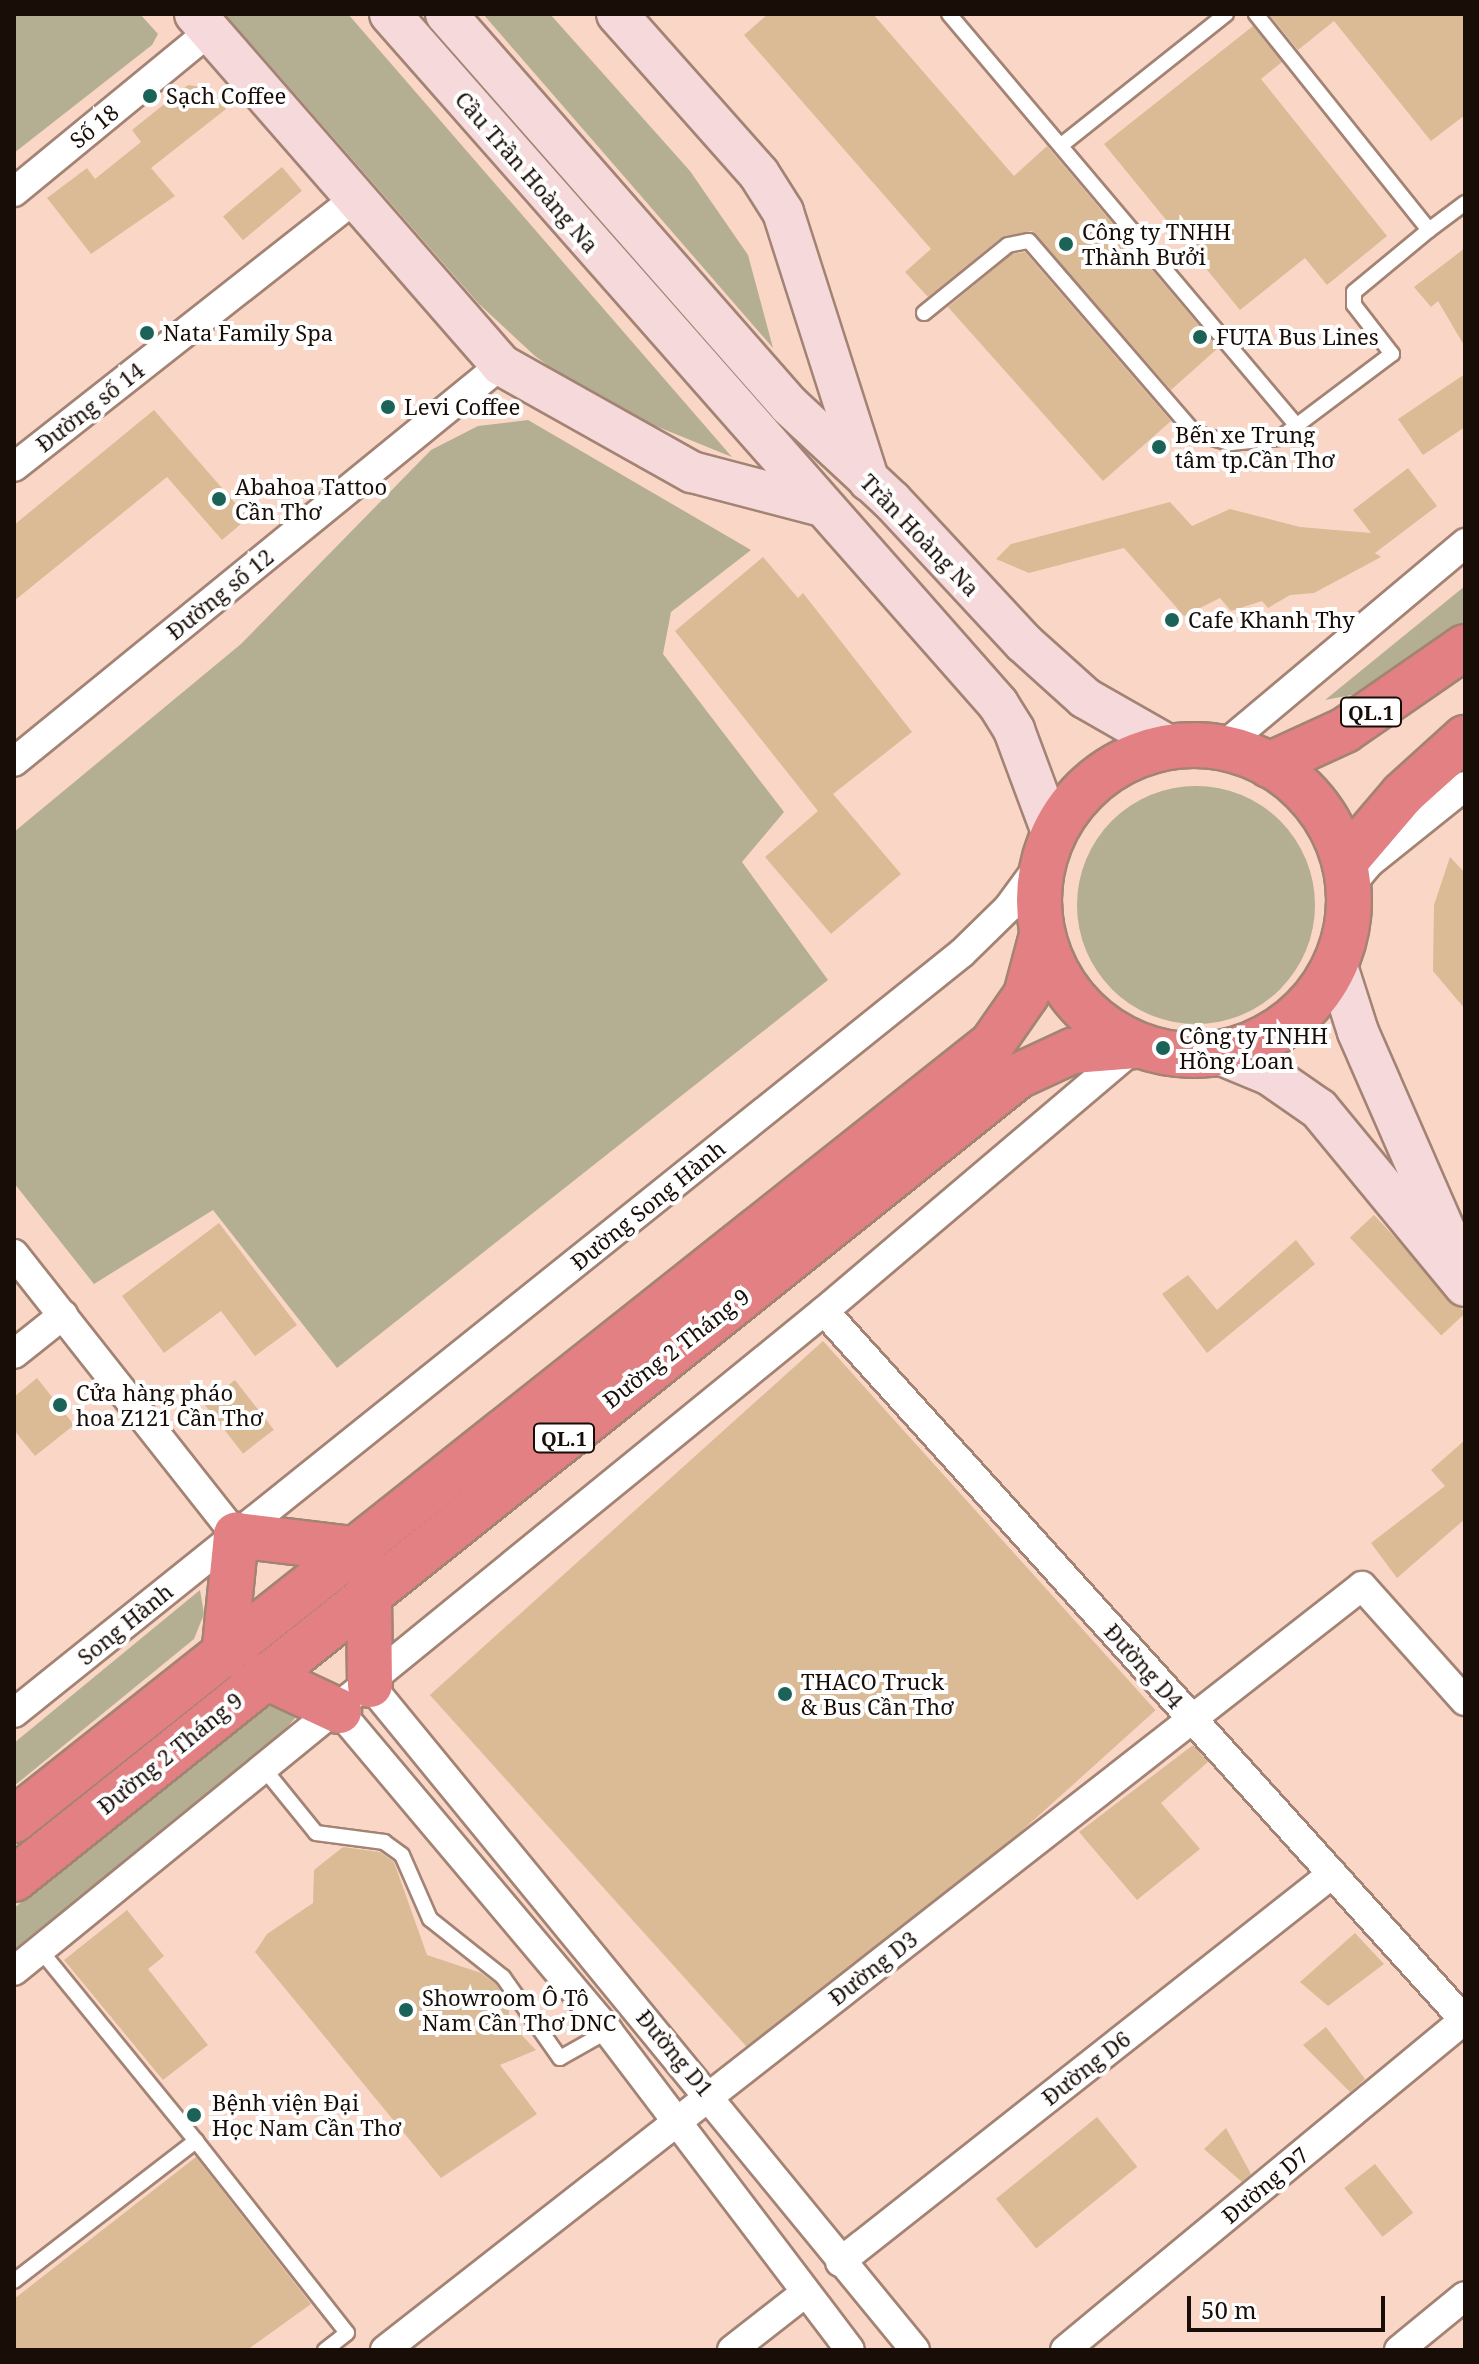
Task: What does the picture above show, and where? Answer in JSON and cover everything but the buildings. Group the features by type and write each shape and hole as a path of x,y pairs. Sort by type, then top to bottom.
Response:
{"highway":[{"name":"QL.1","path":"1269,765 1345,730 1465,647"},
{"path":"1217,1053 1288,1023 1336,963 1347,875 1403,794 1465,738"},
{"path":"1048,847 1101,776 1171,747 1221,748 1269,765 1309,796 1347,875"},
{"name":"Đường 2 Tháng 9","path":"14,1820 360,1550 992,1044 1026,995 1042,935 1048,847"},
{"path":"1042,935 1077,1002 1136,1046"},
{"name":"Đường 2 Tháng 9","path":"14,1879 1018,1076 1072,1051 1136,1046 1217,1053"},
{"path":"224,1656 236,1535 360,1550"},
{"path":"264,1676 354,1698 369,1592"}],"main road":[{"name":"Cầu Trần Hoàng Na","path":"390,14 663,330 824,506"},
{"name":"Cầu Trần Hoàng Na","path":"446,14 693,294"},
{"path":"617,14 759,174 783,212 869,481"},
{"path":"203,22 501,365 692,472 824,506 998,704 1014,730 1048,847"},
{"name":"Trần Hoàng Na","path":"693,294 789,405 869,481 1053,672 1113,716 1171,747"},
{"path":"1336,963 1358,1032 1465,1278"},
{"path":"1217,1053 1270,1075 1319,1109 1465,1286"}],"street":[{"name":"Số 18","path":"14,192 203,22"},
{"name":"Đường số 14","path":"14,467 354,199"},
{"name":"Đường số 12","path":"14,762 501,365"},
{"path":"1221,748 1465,543"},
{"path":"1347,875 1369,863 1465,786"},
{"name":"Đường Song Hành","path":"236,1535 962,953 1008,908 1048,847"},
{"path":"14,1971 354,1698 824,1311 1136,1046"},
{"path":"14,1254 236,1535"},
{"name":"Đường D4","path":"824,1311 1464,2021"},
{"path":"14,1354 63,1315"},
{"name":"Song Hành","path":"14,1713 236,1535"},
{"name":"Đường D3","path":"385,2350 673,2119 710,2095 1362,1586 1465,1701"},
{"name":"Đường D1","path":"354,1698 850,2350"},
{"name":"Đường D1","path":"354,1698 710,2095 840,2262 915,2350"},
{"name":"Đường D6","path":"840,2262 1332,1874"},
{"name":"Đường D7","path":"1065,2350 1464,2021"},
{"path":"732,2350 805,2293"},
{"path":"1399,2350 1465,2296"}],"lane":[{"path":"949,14 1064,143 1297,426"},
{"path":"1064,143 1226,14"},
{"path":"1256,14 1429,230"},
{"path":"924,313 1008,245 1029,241 1195,433 1262,444 1297,426 1392,354 1354,305 1354,292 1465,203"},
{"path":"265,1770 316,1833 384,1842 402,1855 430,1919 503,1977 560,2058 608,2031"},
{"path":"40,1950 347,2333 325,2350"},
{"path":"14,2281 196,2141"}],"shaded area":[{"path":"14,14 140,14 158,34 152,45 14,153"},
{"path":"225,14 348,14 732,457 599,403 535,356 479,304"},
{"path":"483,14 550,14 690,171 748,255 773,348"},
{"path":"528,420 751,550 671,612 663,654 784,812 742,862 828,980 337,1368 213,1210 94,1284 14,1183 14,832 241,644 431,450 478,426"},
{"path":"1465,586 1465,626 1373,691 1325,700"},
{"path":"1196,786 1241,795 1262,806 1280,821 1295,839 1306,860 1315,905 1306,950 1295,971 1280,989 1262,1004 1241,1015 1196,1024 1151,1015 1130,1004 1112,989 1097,971 1086,950 1077,905 1086,860 1097,839 1112,821 1130,806 1151,795"},
{"path":"200,1590 204,1614 194,1639 14,1786 14,1743"},
{"path":"277,1700 292,1707 296,1717 278,1738 14,1951 14,1908"}],"place":[{"name":"Sạch Coffee","path":"150,96"},
{"name":"Công ty TNHH Thành Bưởi","path":"1066,244"},
{"name":"Nata Family Spa","path":"147,333"},
{"name":"FUTA Bus Lines","path":"1200,337"},
{"name":"Levi Coffee","path":"388,407"},
{"name":"Bến xe Trung tâm tp.Cần Thơ","path":"1159,447"},
{"name":"Abahoa Tattoo Cần Thơ","path":"219,499"},
{"name":"Cafe Khanh Thy","path":"1172,620"},
{"name":"Công ty TNHH Hồng Loan","path":"1163,1048"},
{"name":"Cửa hàng pháo hoa Z121 Cần Thơ","path":"60,1405"},
{"name":"THACO Truck & Bus Cần Thơ","path":"785,1694"},
{"name":"Showroom Ô Tô Nam Cần Thơ DNC","path":"406,2010"},
{"name":"Bệnh viện Đại Học Nam Cần Thơ","path":"194,2115"}]}
